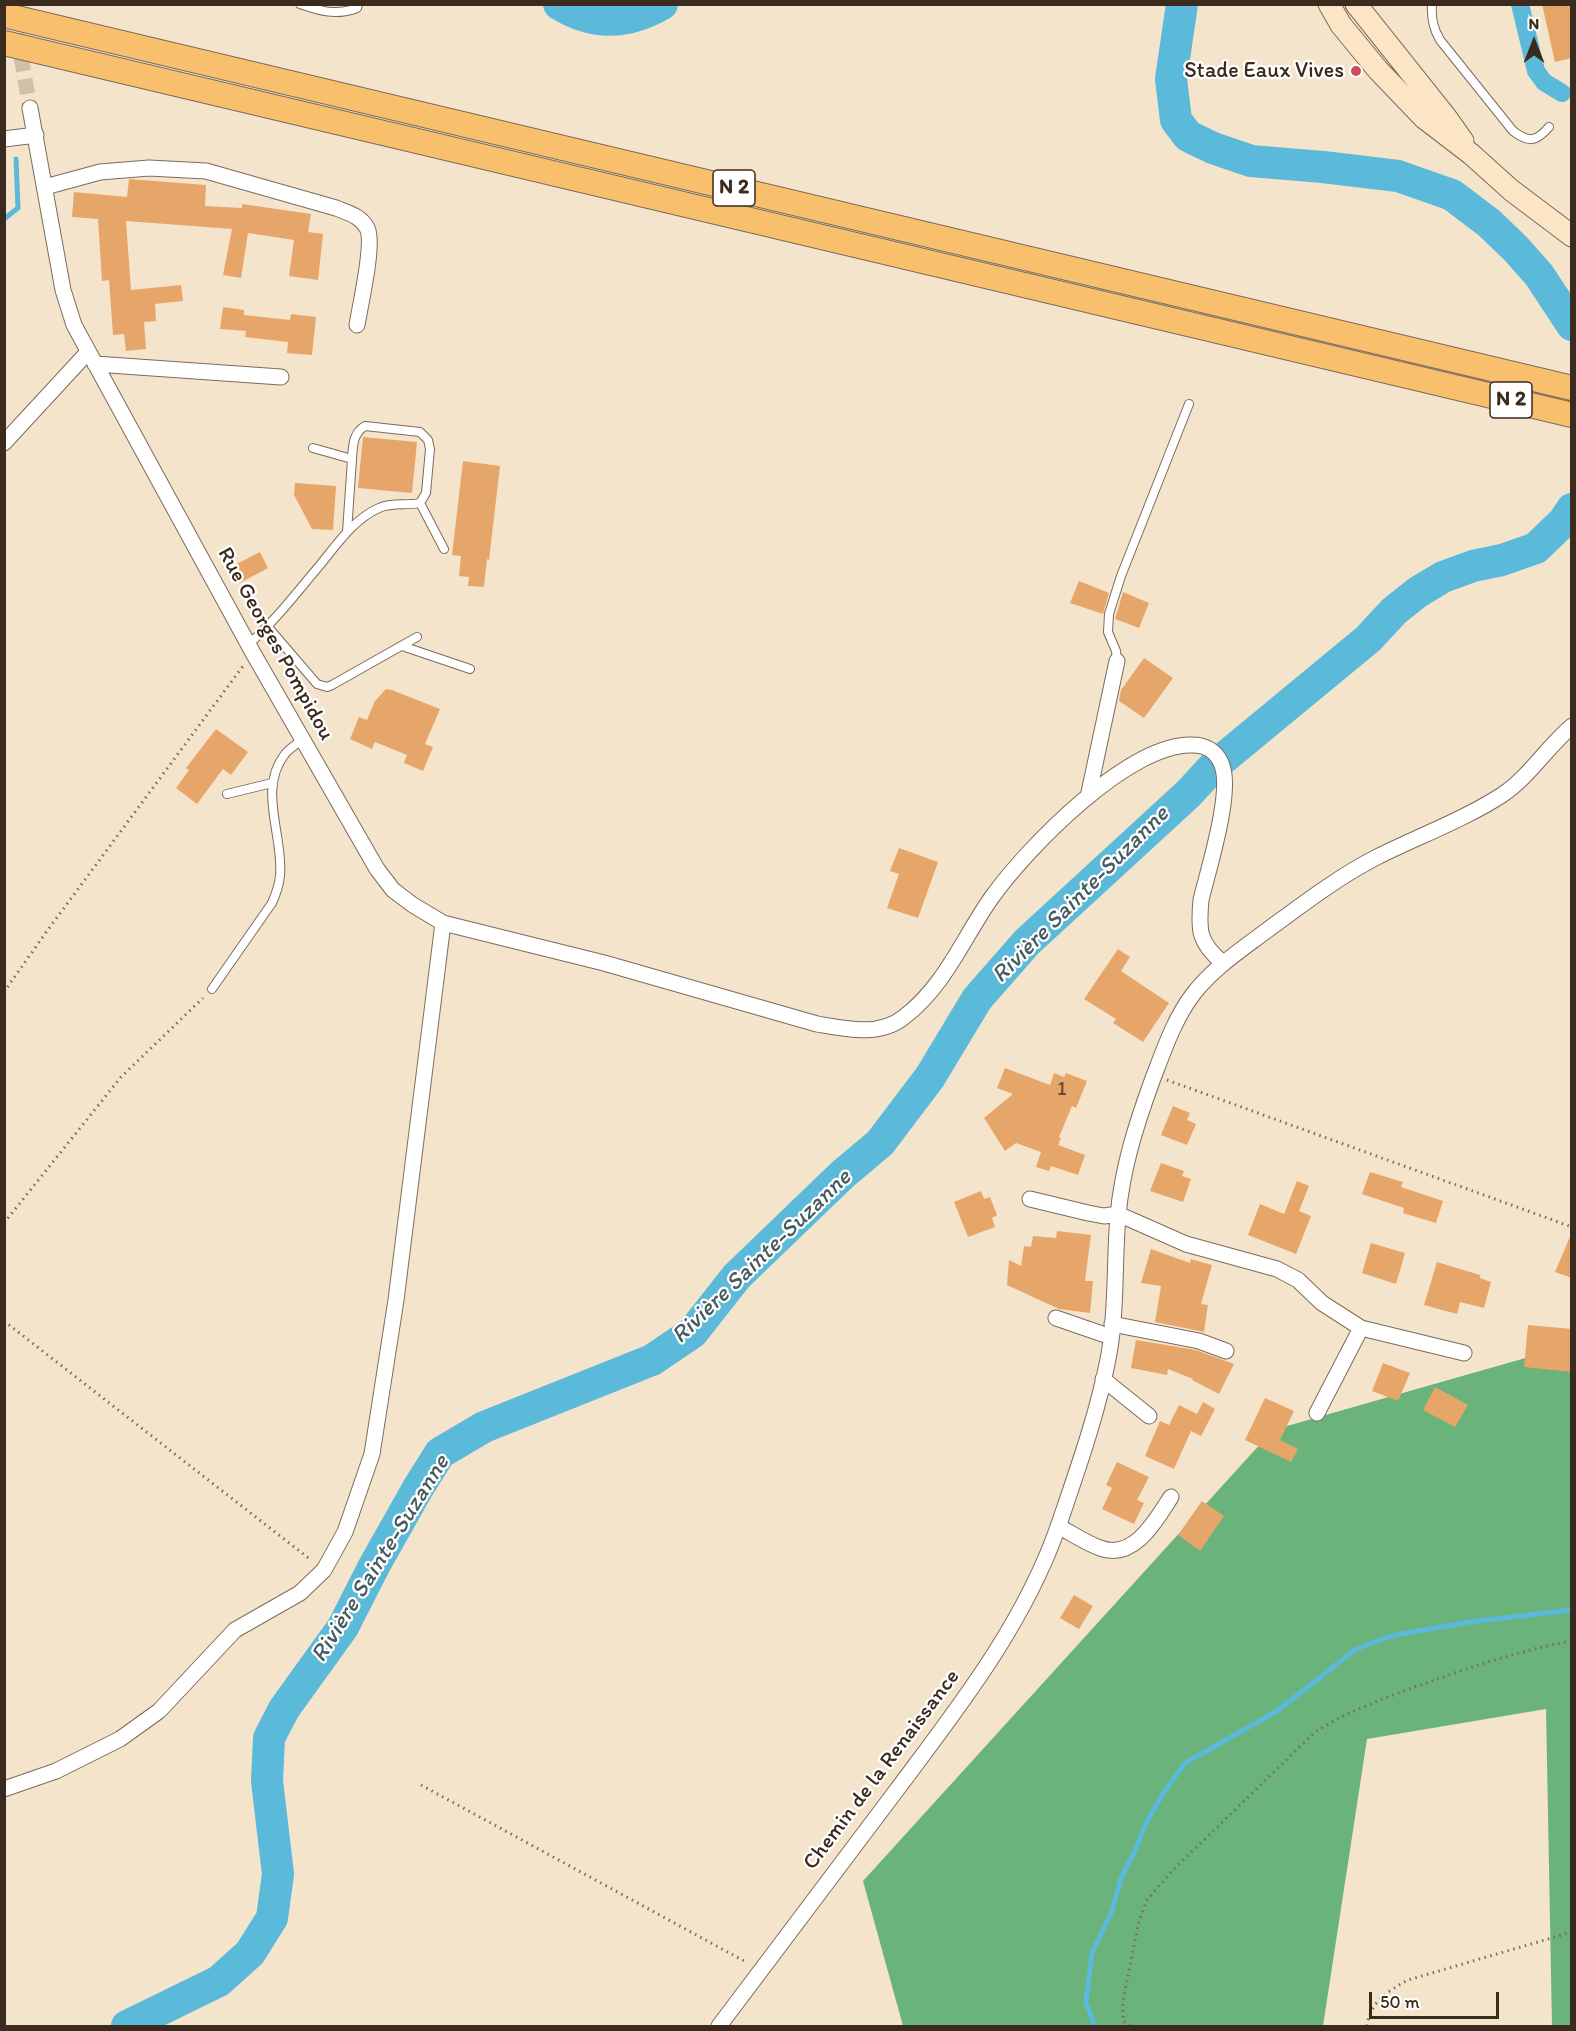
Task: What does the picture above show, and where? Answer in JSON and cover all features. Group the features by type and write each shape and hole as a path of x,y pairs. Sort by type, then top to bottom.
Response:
{"highway":[{"name":"N 2","path":"4,15 1572,388"},
{"name":"N 2","path":"4,43 1572,415"}],"main road":[{"path":"1329,4 1341,25 1424,118 1511,190 1572,236"},
{"path":"1356,4 1457,130 1470,154"}],"street":[{"name":"Rue Georges Pompidou","path":"30,108 63,290 74,325 251,648 376,869 393,890 412,905 442,923 604,963 817,1024 853,1030 880,1029 902,1019 924,999 947,970 991,898 1025,855 1075,806 1121,772 1163,749 1191,744 1214,752 1222,764 1225,783 1200,921 1203,941 1209,951 1223,963"},
{"path":"4,139 36,135"},
{"path":"45,187 100,172 149,168 206,171 336,208 356,216 368,228 370,244 357,325"},
{"path":"4,443 91,358 281,377"},
{"path":"1088,797 1117,661"},
{"name":"Chemin de la Renaissance","path":"719,2026 971,1691 1030,1593 1058,1526 1104,1379 1115,1302 1118,1214 1123,1178 1135,1127 1174,1025 1183,1009 1208,977 1223,963 1322,890 1373,859 1471,812 1508,790 1524,777 1559,736 1572,726"},
{"path":"4,1789 56,1771 120,1739 159,1711 236,1630 300,1593 324,1570 345,1532 372,1454 396,1300 442,923"},
{"path":"1030,1199 1104,1216 1118,1214 1186,1244 1288,1274 1298,1280 1322,1303 1361,1328 1464,1353"},
{"path":"1056,1318 1112,1331 1199,1341 1226,1351"},
{"path":"1317,1413 1361,1328"},
{"path":"1104,1379 1149,1416"},
{"path":"1058,1526 1101,1549 1115,1550 1127,1547 1148,1531 1172,1497"}],"lane":[{"path":"300,4 325,12 344,13 357,8 358,4"},
{"path":"1432,4 1431,17 1440,40 1513,131 1524,140 1532,140 1540,137 1549,127"},
{"path":"1117,661 1116,651 1108,632 1109,614 1121,576 1189,404"},
{"path":"251,648 347,532 377,508 387,505 410,506 420,503 426,493 430,449 428,440 420,432 365,426 358,431 354,438 347,532"},
{"path":"313,448 352,459"},
{"path":"420,503 444,549"},
{"path":"268,627 317,684 327,687 417,637"},
{"path":"402,646 470,669"},
{"path":"212,989 272,903 277,891 280,860 272,783 277,767 286,753 303,739"},
{"path":"227,794 272,783"}],"path":[{"path":"4,992 251,648"},
{"path":"4,1223 121,1077 212,989"},
{"path":"1155,1075 1572,1227"},
{"path":"4,1321 324,1570"},
{"path":"1130,2026 1123,2021 1123,2000 1139,1922 1147,1900 1171,1872 1315,1732 1333,1720 1377,1701 1459,1671 1538,1647 1572,1641"},
{"path":"421,1785 761,1970"},
{"path":"1367,2026 1368,2016 1376,2002 1408,1980 1572,1932"}],"green space":[{"path":"1571,1345 1571,2026 1552,2026 1546,1709 1367,1739 1323,2026 903,2026 863,1881 1273,1430"}],"building":[{"path":"1542,4 1572,4 1572,58 1555,62"},
{"path":"129,179 206,185 205,206 242,208 242,204 311,214 308,232 323,234 318,280 289,276 294,240 248,233 241,278 223,275 232,229 126,221 131,290 181,285 183,301 155,304 156,321 144,322 146,349 126,351 124,334 113,335 109,280 102,281 98,219 72,217 74,192 127,197"},
{"path":"223,307 244,310 244,315 290,320 291,314 316,317 312,355 287,353 288,342 245,337 246,331 220,329"},
{"path":"363,437 417,442 412,493 358,488"},
{"path":"463,461 500,466 484,587 468,586 469,577 459,576 461,556 452,555"},
{"path":"295,483 336,486 333,530 312,529 294,495"},
{"path":"260,552 268,568 240,583 231,567"},
{"path":"1079,581 1109,593 1103,614 1070,603"},
{"path":"1123,592 1149,603 1139,628 1115,619"},
{"path":"1144,658 1173,678 1144,718 1119,701 1121,690"},
{"path":"386,689 440,709 425,744 433,747 423,771 404,763 407,755 375,742 372,749 350,739 359,717 367,720 375,701"},
{"path":"216,729 248,752 231,775 223,769 197,804 176,788 189,770 186,768"},
{"path":"899,848 938,862 918,918 887,908 899,874 890,871"},
{"path":"1118,949 1130,957 1121,971 1169,1003 1143,1042 1113,1023 1116,1019 1084,999"},
{"path":"1005,1068 1050,1085 1054,1073 1064,1077 1066,1073 1087,1081 1076,1108 1072,1106 1058,1145 1085,1155 1078,1175 1051,1166 1049,1171 1036,1167 1041,1152 1016,1143 1005,1151 984,1118 1013,1094 997,1088"},
{"path":"1173,1106 1190,1113 1187,1120 1196,1124 1187,1145 1161,1135"},
{"path":"1161,1163 1184,1171 1182,1176 1191,1179 1183,1202 1150,1191"},
{"path":"1370,1172 1403,1182 1401,1187 1443,1201 1436,1223 1403,1213 1404,1208 1362,1194"},
{"path":"1297,1181 1309,1186 1299,1211 1311,1216 1296,1254 1248,1235 1260,1204 1284,1214"},
{"path":"981,1191 984,1199 990,1197 997,1215 992,1218 995,1227 968,1237 954,1202"},
{"path":"1057,1231 1091,1235 1085,1281 1093,1281 1090,1313 1059,1309 1007,1285 1009,1260 1021,1266 1024,1246 1031,1247 1033,1236 1056,1238"},
{"path":"1572,1232 1572,1278 1555,1272"},
{"path":"1371,1243 1405,1253 1396,1284 1362,1273"},
{"path":"1151,1249 1190,1263 1191,1259 1212,1265 1201,1304 1208,1305 1204,1332 1155,1322 1161,1286 1141,1283"},
{"path":"1437,1262 1480,1275 1480,1278 1491,1282 1484,1308 1460,1302 1457,1314 1424,1305"},
{"path":"1528,1325 1572,1329 1572,1372 1524,1367"},
{"path":"1136,1340 1196,1350 1234,1364 1219,1394 1193,1379 1168,1369 1167,1375 1131,1368"},
{"path":"1383,1363 1410,1373 1398,1401 1372,1391"},
{"path":"1435,1387 1468,1405 1455,1427 1423,1410"},
{"path":"1265,1398 1294,1411 1280,1440 1298,1449 1291,1462 1245,1440"},
{"path":"1203,1402 1215,1409 1201,1436 1191,1431 1174,1469 1145,1456 1160,1421 1169,1425 1179,1405 1197,1414"},
{"path":"1117,1462 1149,1477 1137,1500 1144,1503 1134,1524 1102,1509 1112,1488 1106,1485"},
{"path":"1202,1501 1224,1516 1200,1551 1178,1535"},
{"path":"1074,1595 1093,1606 1079,1629 1060,1618"}],"waterway":[{"name":"Rivière Sainte-Suzanne","path":"559,4 585,16 611,20 636,16 662,4"},
{"name":"Rivière Sainte-Suzanne","path":"1182,4 1171,79 1176,120 1188,136 1213,148 1251,161 1398,176 1452,195 1489,223 1516,249 1539,275 1572,325"},
{"path":"1520,4 1536,71 1544,82 1562,93"},
{"path":"4,219 18,208 16,159"},
{"name":"Rivière Sainte-Suzanne","path":"127,2026 219,1981 250,1953 272,1918 278,1874 267,1781 269,1738 284,1709 343,1627 374,1566 440,1453 484,1427 652,1360 692,1333 737,1276 843,1174 880,1143 930,1077 977,999 1027,942 1188,794 1213,767 1368,639 1394,611 1418,592 1443,577 1536,548 1564,521 1572,509"},
{"path":"1095,2026 1086,2002 1092,1953 1112,1911 1121,1878 1147,1821 1185,1763 1277,1711 1356,1649 1391,1636 1429,1629 1572,1610"}],"tunnel":[{"path":"13,11 30,108"}],"place":[{"name":"Stade Eaux Vives","path":"1356,71"}]}
